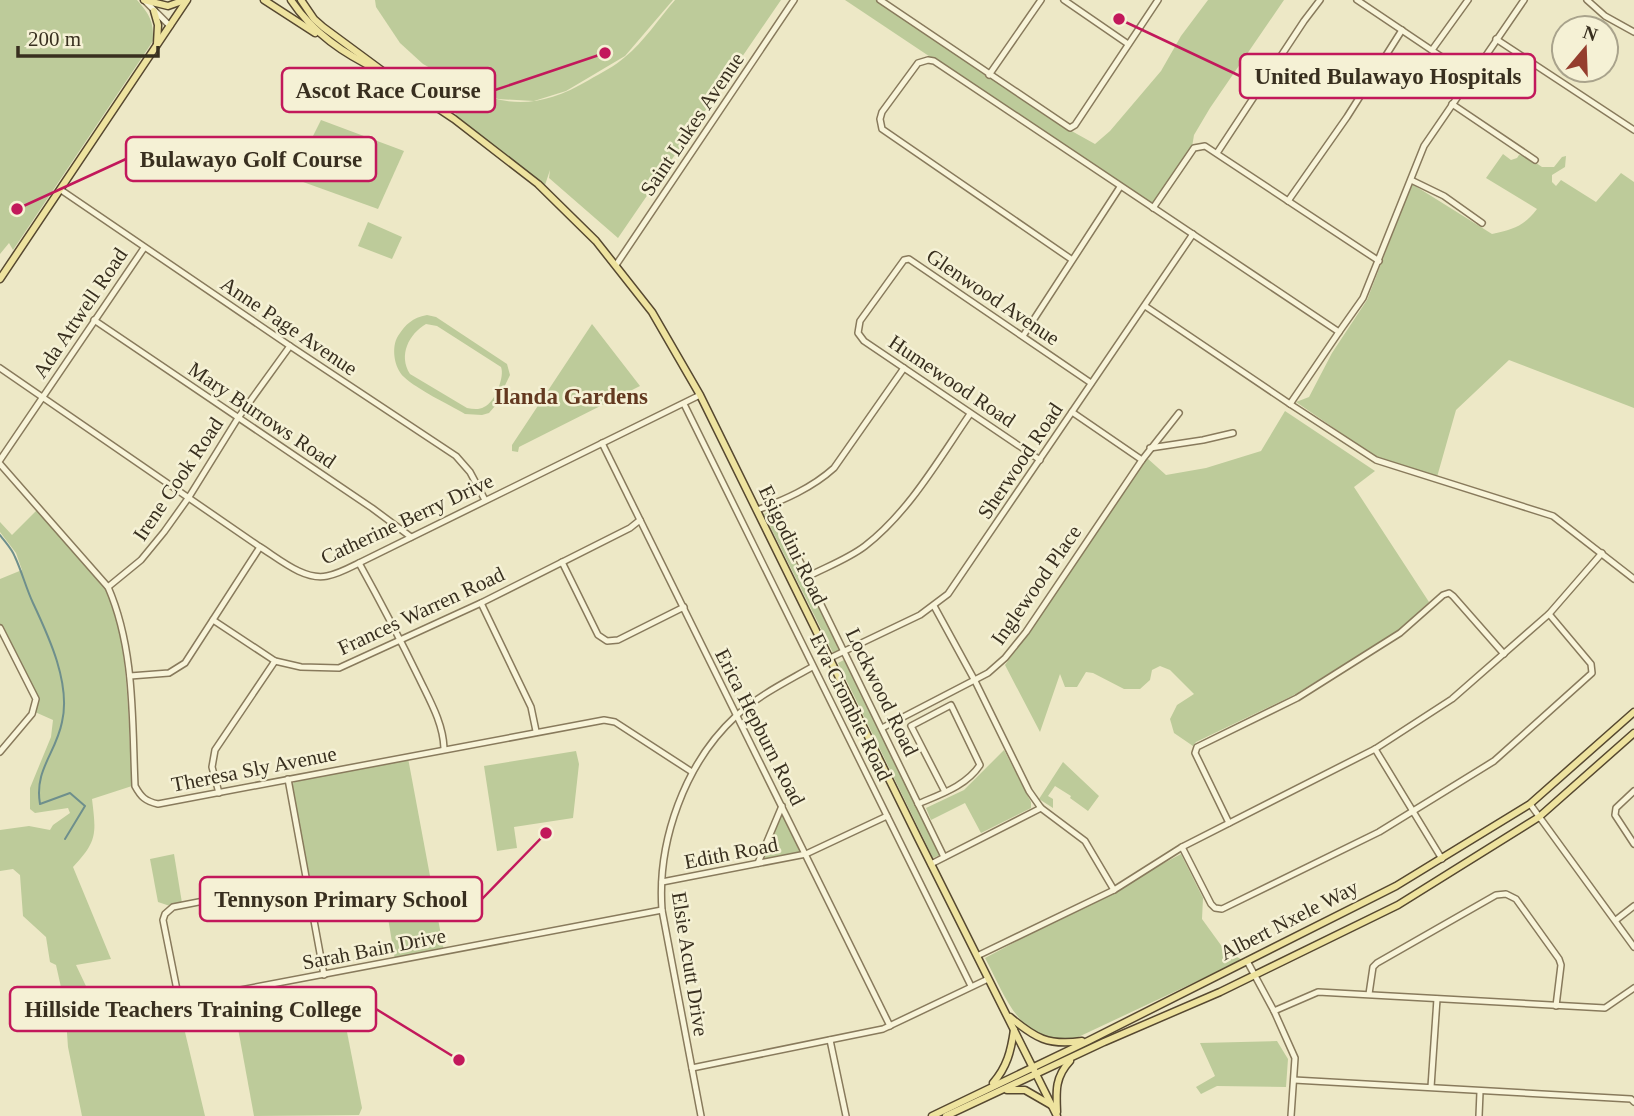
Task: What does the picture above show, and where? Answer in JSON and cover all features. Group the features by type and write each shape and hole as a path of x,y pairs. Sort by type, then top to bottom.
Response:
{"main road":[{"path":"144,0 155,5 168,6 186,0"},
{"path":"0,279 186,0"},
{"path":"264,0 349,56"},
{"path":"284,0 314,19"},
{"name":"Esigodini Road","path":"290,0 307,22 349,56 388,75"},
{"name":"Esigodini Road","path":"301,0 314,19 522,170 566,210 616,265 665,332 700,395 1057,1116"},
{"path":"154,11 158,25 157,46"},
{"name":"Albert Nxele Way","path":"932,1116 1396,886 1530,804 1634,712"},
{"name":"Albert Nxele Way","path":"946,1116 1254,975 1398,905 1539,817 1634,733"},
{"path":"1006,1013 1031,1034 1045,1040 1067,1044 1088,1041"},
{"path":"989,1087 1002,1073 1009,1059 1014,1029"},
{"path":"1057,1116 1057,1082 1063,1069 1074,1057"},
{"path":"1002,1090 1025,1090 1053,1107"}],"street":[{"path":"144,0 170,26"},
{"name":"Saint Lukes Avenue","path":"616,265 794,0"},
{"path":"880,0 1070,128 1075,125 1158,0"},
{"path":"989,75 1041,0"},
{"path":"1064,0 1128,44"},
{"path":"1217,153 1304,20 1320,0"},
{"path":"1357,0 1470,76"},
{"path":"1432,51 1468,0"},
{"path":"1290,404 1363,298 1424,145 1524,0"},
{"path":"1587,0 1605,16 1634,32"},
{"path":"1288,201 1347,117 1402,30"},
{"path":"1496,39 1634,130"},
{"path":"1071,259 884,131 880,122 882,113 918,63 934,61 1339,332"},
{"path":"1452,103 1535,160"},
{"path":"1153,208 1194,148 1206,146 1379,261"},
{"path":"1411,180 1444,196 1482,223"},
{"path":"1023,336 1120,187"},
{"name":"Anne Page Avenue","path":"61,190 456,456 470,472 485,500"},
{"name":"Sherwood Road","path":"830,658 894,629 934,606 961,577 1193,234"},
{"name":"Ada Attwell Road","path":"42,396 144,247"},
{"name":"Glenwood Avenue","path":"860,321 904,260 909,259 1091,383"},
{"path":"1145,306 1376,460 1544,512 1561,521 1634,579"},
{"name":"Mary Burrows Road","path":"94,320 411,537"},
{"name":"Humewood Road","path":"860,321 860,336 1040,460"},
{"name":"Irene Cook Road","path":"108,587 151,549 189,497 238,418 289,346"},
{"name":"Catherine Berry Drive","path":"0,368 260,547 314,577 330,576 359,563 700,395"},
{"path":"757,510 822,479 834,468 904,368"},
{"name":"Theresa Sly Avenue","path":"42,396 0,462 108,587 117,608 130,676 135,786 142,797 158,804 604,720 610,721 692,772"},
{"name":"Eva Crombie Road","path":"684,404 971,986"},
{"path":"1072,412 1142,460"},
{"name":"Inglewood Place","path":"882,728 975,681 997,666 1026,632 1150,447 1179,413"},
{"path":"807,577 858,551 877,535 907,504 970,414"},
{"path":"1150,447 1233,433"},
{"name":"Erica Hepburn Road","path":"602,443 684,607 735,717 782,806 890,1026"},
{"name":"Lockwood Road","path":"772,504 846,651 944,857"},
{"name":"Frances Warren Road","path":"213,620 275,660 301,667 340,668 481,603 630,528 640,520"},
{"path":"130,676 158,676 176,670 192,654 260,547"},
{"path":"977,956 1115,890 1182,848 1375,749 1452,699 1549,614 1602,553"},
{"path":"562,562 598,635 607,641 618,640 684,607"},
{"path":"359,563 435,711 443,732 444,748"},
{"path":"1229,823 1195,753 1197,747 1297,698 1400,633 1443,595 1449,593 1453,596 1504,654"},
{"path":"481,603 531,707 536,731"},
{"path":"934,606 975,681 1029,791 1041,808 1082,838 1115,890"},
{"path":"1182,848 1211,904 1222,909 1379,832 1494,761 1590,676 1591,664 1549,614"},
{"path":"0,628 3,640 36,699 32,714 0,752"},
{"path":"219,793 212,767 215,750 275,660"},
{"name":"Elsie Acutt Drive","path":"701,1116 662,910 666,846 692,772 716,737 735,717 771,690 812,667"},
{"path":"918,804 945,792 964,783 980,765 951,705 914,723 911,728 945,792"},
{"path":"1375,749 1442,859"},
{"path":"288,779 324,975"},
{"path":"1634,791 1615,811 1617,819 1634,844"},
{"path":"1530,804 1634,947"},
{"path":"758,863 782,806"},
{"path":"931,864 1041,808"},
{"name":"Edith Road","path":"662,882 806,854 887,817"},
{"name":"Sarah Bain Drive","path":"306,881 173,907 167,911 163,920 176,992 181,998 198,998 324,975 662,910"},
{"path":"1369,994 1373,967 1377,963 1496,895 1506,894 1516,899 1559,959 1561,965 1556,1006"},
{"path":"1616,920 1634,906"},
{"path":"1247,961 1295,1058 1291,1116"},
{"path":"692,1068 890,1026 988,979"},
{"path":"1274,1012 1315,992 1607,1008 1634,988"},
{"path":"1431,1087 1437,999"},
{"path":"830,1040 846,1116"},
{"path":"1294,1080 1631,1099 1634,1102"},
{"path":"1479,1116 1480,1092"}],"green space":[{"path":"0,0 137,0 150,18 153,41 13,250 9,243 0,254"},
{"path":"375,0 673,0 625,56 566,91 534,101 498,99 459,84 423,64 400,43 376,7"},
{"path":"675,0 781,0 618,238 549,178 550,170 545,185 459,120 433,71 492,98 528,102 547,98 567,91 621,60 639,44"},
{"path":"845,0 877,0 1068,129 1095,144 1110,131 1161,71 1181,36 1208,0 1284,0 1210,108 1194,135 1192,147 1152,205"},
{"path":"321,120 404,151 378,209 292,178"},
{"path":"1503,154 1511,160 1519,155 1526,156 1542,167 1554,167 1566,156 1565,167 1552,175 1552,182 1556,186 1561,180 1596,202 1621,173 1634,182 1634,408 1509,360 1456,410 1437,477 1376,457 1296,402 1309,397 1332,353 1367,300 1412,184 1492,234 1518,226 1537,209 1486,178"},
{"path":"368,222 402,237 392,259 358,246"},
{"path":"422,316 436,317 507,364 510,375 489,413 465,414 417,387 401,373 395,357 396,341 407,325","holes":["426,324 437,326 501,367 502,376 498,389 488,405 478,409 467,408 410,374 405,360 410,339"]},
{"path":"592,324 640,386 519,447 518,452 512,451 512,445"},
{"path":"1285,411 1375,471 1354,487 1429,602 1398,631 1294,695 1196,742 1193,746 1174,733 1170,719 1177,705 1194,694 1170,670 1160,666 1152,670 1150,680 1140,689 1124,689 1086,672 1077,687 1065,687 1060,674 1040,732 1005,665 1147,458 1166,475 1206,468 1261,451"},
{"path":"37,510 104,586 119,626 126,682 132,786 92,799 93,836 87,850 73,867 111,959 76,965 93,1001 130,993 140,1032 184,1028 205,1116 82,1116 56,965 50,962 46,937 23,916 20,875 13,869 0,871 0,830 29,826 50,830 70,813 68,808 35,813 30,809 30,788 51,737 53,720 35,712 35,690 0,625 0,579 22,570 16,553 0,532 0,522 12,535"},
{"path":"771,511 840,650 833,653 764,514"},
{"path":"844,660 940,855 933,858 838,663"},
{"path":"1004,750 1031,802 1031,808 981,833 965,803 931,820 926,808 964,790"},
{"path":"576,751 579,764 573,818 514,827 517,848 497,851 484,766"},
{"path":"408,758 444,951 395,960 386,906 313,919 290,787 296,780"},
{"path":"1063,762 1099,796 1088,811 1055,786 1048,796 1053,799 1053,808 1039,799"},
{"path":"782,810 804,853 760,861"},
{"path":"174,854 182,903 170,906 158,902 150,859"},
{"path":"1181,854 1203,898 1202,919 1223,948 1242,960 1074,1039 1056,1039 1040,1035 1028,1027 1008,1003 985,958"},
{"path":"311,1009 329,1013 346,1027 362,1108 359,1115 254,1116 237,1023"},
{"path":"1277,1041 1288,1059 1286,1087 1217,1086 1201,1094 1196,1087 1215,1076 1200,1043"}],"waterway":[{"path":"0,535 12,551 52,646 61,677 64,692 62,722 43,771 39,792 40,804 70,793 85,806 65,839"}],"place":[{"name":"United Bulawayo Hospitals","path":"1119,19"},
{"name":"Ascot Race Course","path":"605,53"},
{"name":"Bulawayo Golf Course","path":"17,209"},
{"name":"Tennyson Primary School","path":"546,833"},
{"name":"Hillside Teachers Training College","path":"459,1060"}],"district":[{"name":"Ilanda Gardens","path":"571,396"}]}
